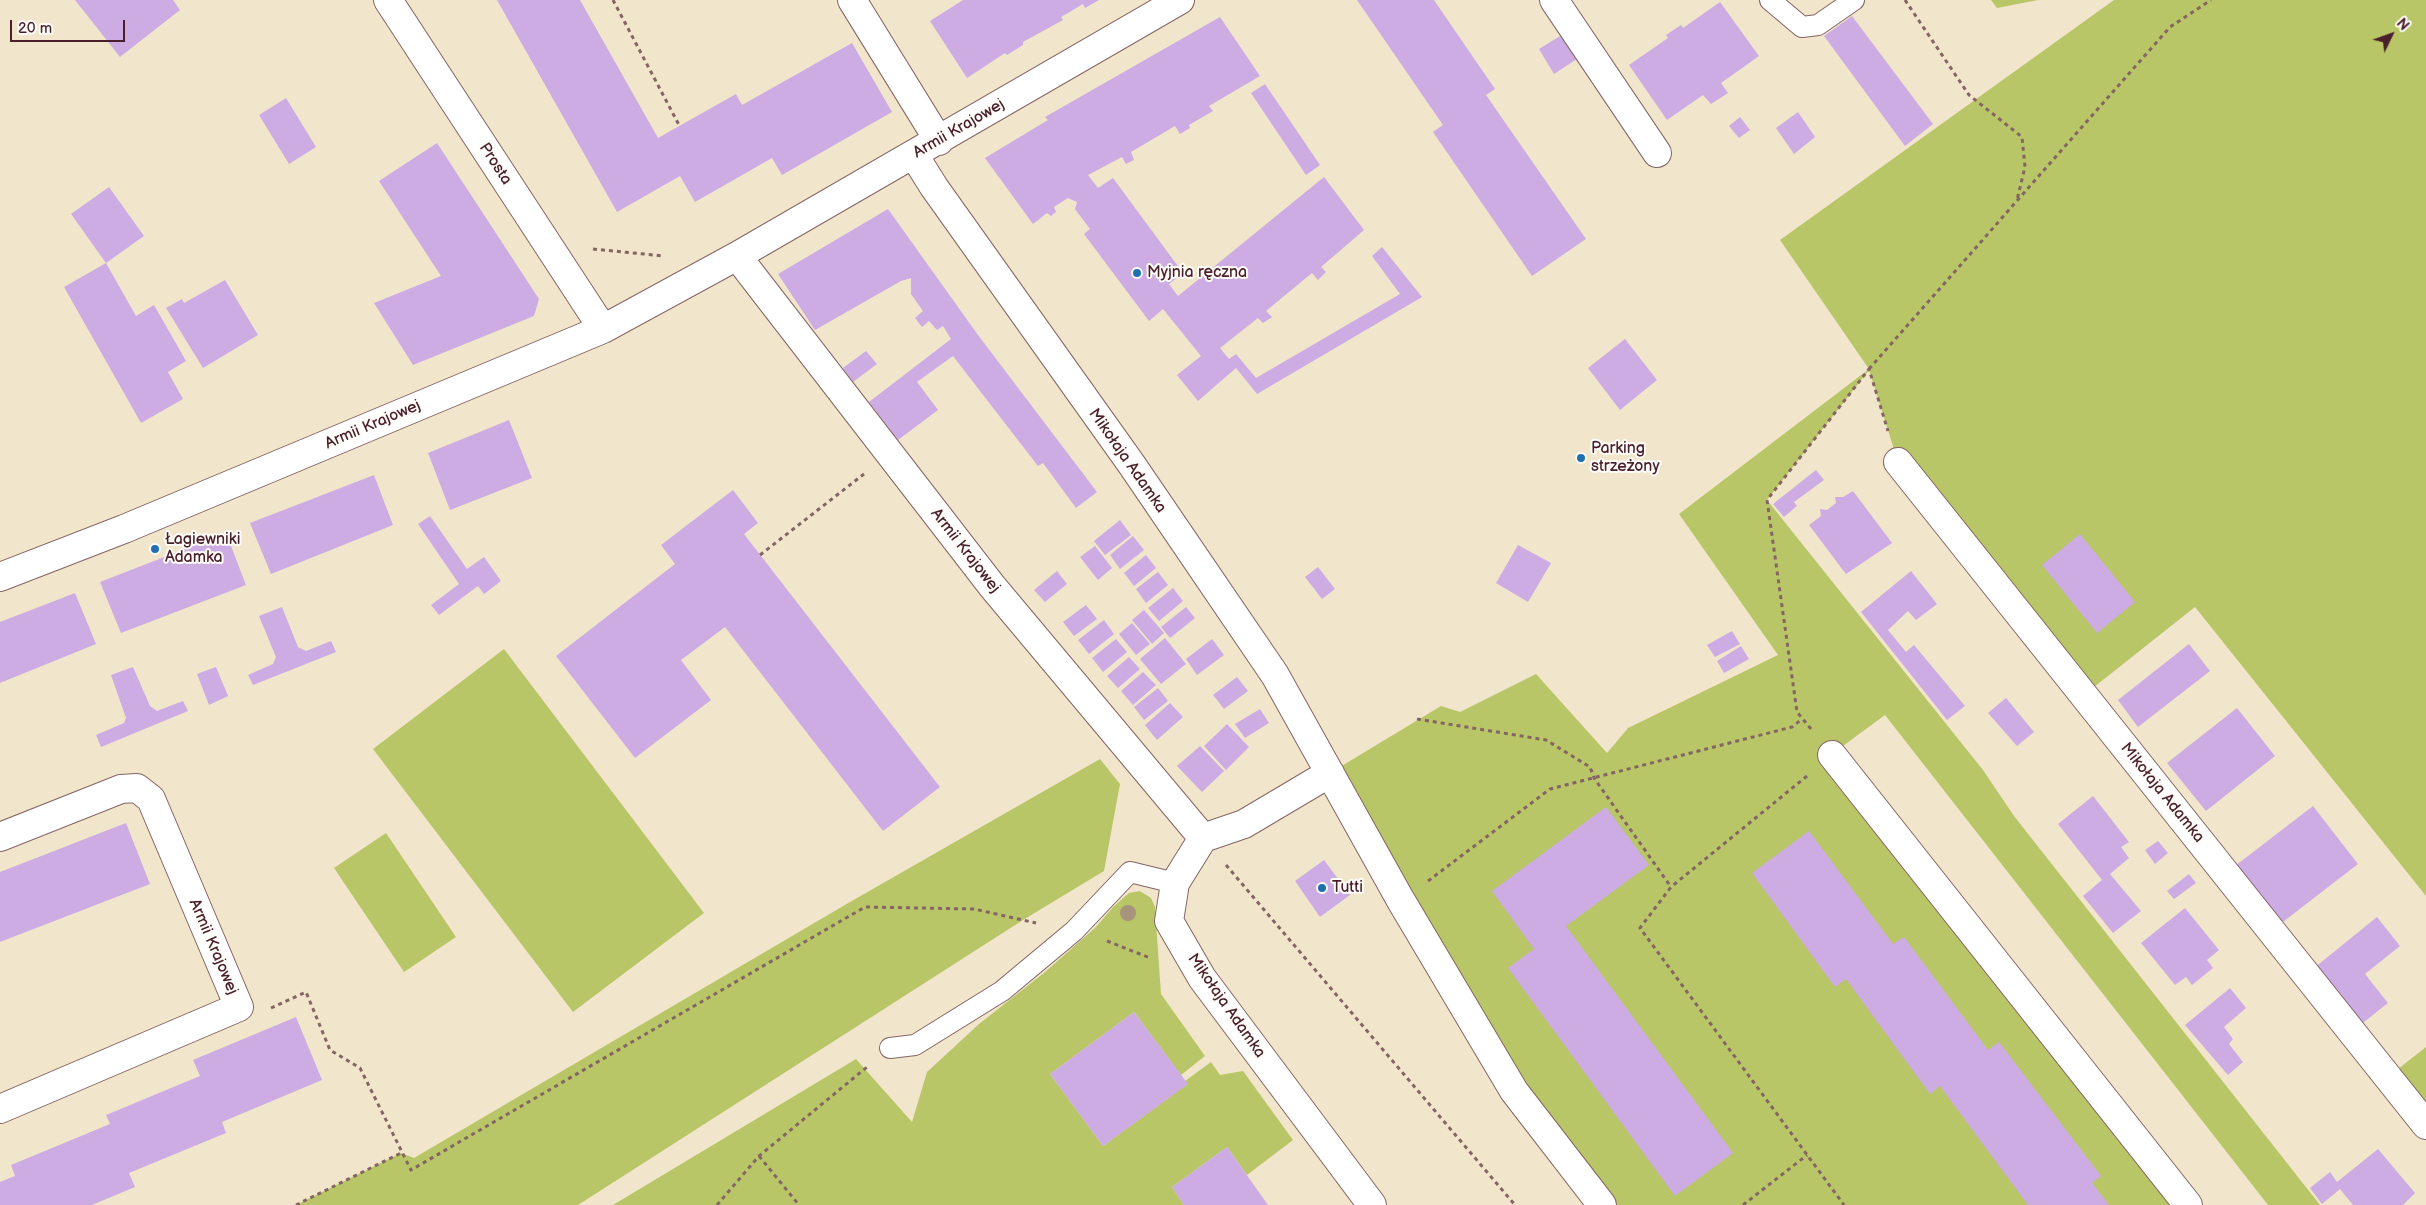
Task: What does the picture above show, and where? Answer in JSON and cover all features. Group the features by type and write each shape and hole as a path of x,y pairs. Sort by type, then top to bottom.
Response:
{"street":[{"name":"Prosta","path":"388,0 603,329"},
{"path":"852,0 938,141"},
{"name":"Armii Krajowej","path":"0,577 124,529 603,329 737,256 1180,0"},
{"path":"1554,0 1657,153"},
{"name":"Mikołaja Adamka","path":"914,155 1276,675 1400,899 1514,1091 1602,1205"},
{"name":"Armii Krajowej","path":"737,256 992,586 1203,838"},
{"name":"Mikołaja Adamka","path":"1898,462 2426,1125"},
{"path":"1832,754 2188,1205"},
{"path":"1203,838 1244,824 1330,772"},
{"name":"Armii Krajowej","path":"0,837 121,789 137,788 151,798 239,1007 0,1109"},
{"name":"Mikołaja Adamka","path":"1203,838 1176,883 1169,921 1202,978 1372,1205"}],"lane":[{"path":"1770,0 1802,27 1818,25 1854,0"},
{"path":"890,1048 915,1045 1002,991 1074,932 1130,872 1176,883"}],"path":[{"path":"613,0 679,126"},
{"path":"1905,0 1969,95 2022,137 2024,167 2017,201"},
{"path":"1400,899 1425,883 1550,789 1792,727 1802,719 1797,712 1767,500 1869,369 2170,27 2211,0"},
{"path":"588,241 598,256"},
{"path":"593,249 665,256"},
{"path":"1869,369 1898,462"},
{"path":"760,555 867,472"},
{"path":"1417,719 1546,740 1590,767 1594,778 1671,887"},
{"path":"1832,754 1671,887 1640,928 1844,1205"},
{"path":"1203,838 1515,1205"},
{"path":"239,1007 253,1017 306,992 330,1050 360,1068 411,1170 865,907 974,909 1089,935 1202,978"},
{"path":"717,1205 759,1156 890,1048"},
{"path":"296,1205 401,1153"},
{"path":"1743,1205 1807,1155"},
{"path":"759,1156 799,1205"}],"green space":[{"path":"1991,0 2038,0 1997,8"},
{"path":"2114,0 2426,0 2426,896 2195,607 2084,695 1898,462 1869,370 1767,500 1983,770 2014,816 2320,1205 2268,1205 1885,715 1832,754 2188,1205 1602,1205 1330,773 1441,706 1460,712 1536,674 1607,753 1628,728 1778,655 1679,514 1869,369 1780,240"},
{"path":"504,649 704,913 573,1012 373,749"},
{"path":"1100,759 1120,784 1104,871 1023,920 578,1205 296,1205 401,1153 414,1158 850,902"},
{"path":"386,833 456,937 404,972 334,868"},
{"path":"1140,891 1151,898 1155,907 1161,994 1205,1056 1181,1075 1134,1012 1050,1074 1103,1146 1187,1084 1185,1081 1211,1062 1220,1075 1243,1071 1293,1140 1247,1175 1227,1147 1172,1187 1184,1205 613,1205 856,1059 912,1122 927,1072 979,1024 1045,972 1096,927 1113,907 1129,893"},
{"path":"2426,1047 2426,1125 2389,1076"}],"building":[{"path":"75,0 173,0 180,10 120,57"},
{"path":"497,0 580,0 658,138 736,94 742,105 852,43 892,112 782,175 772,158 695,202 680,176 617,212"},
{"path":"963,0 1099,0 1085,8 1083,4 1061,17 1063,20 1023,42 1023,45 1007,55 1005,53 967,78 930,21"},
{"path":"1357,0 1434,0 1495,89 1486,95 1586,239 1532,276 1433,132 1443,125"},
{"path":"1720,2 1759,56 1721,83 1728,93 1711,104 1703,95 1667,120 1629,65 1668,38 1666,35 1681,25 1683,28"},
{"path":"1852,16 1933,124 1905,146 1824,36"},
{"path":"1220,17 1260,76 1209,106 1213,111 1189,125 1190,128 1180,134 1175,126 1131,152 1134,160 1126,164 1122,157 1088,175 1098,188 1113,178 1183,273 1169,284 1178,296 1324,177 1364,230 1321,267 1326,272 1318,280 1312,273 1266,311 1272,317 1263,323 1258,318 1220,348 1229,359 1236,354 1256,378 1400,294 1372,256 1382,247 1422,297 1257,394 1236,368 1198,401 1177,375 1201,356 1163,309 1149,321 1084,234 1090,229 1075,209 1077,202 1068,198 1054,207 1056,212 1051,216 1047,213 1033,224 985,158 1048,120 1045,117"},
{"path":"1565,33 1580,57 1554,74 1539,49"},
{"path":"1265,84 1320,165 1306,175 1251,93"},
{"path":"286,98 316,147 289,164 259,115"},
{"path":"1798,112 1815,137 1794,154 1776,128"},
{"path":"1740,117 1750,130 1739,138 1729,126"},
{"path":"437,143 539,299 534,316 413,365 374,303 441,276 379,181"},
{"path":"109,187 144,236 106,263 71,214"},
{"path":"888,209 978,335 1097,492 1076,508 1043,463 1038,466 953,356 917,382 938,410 898,440 869,402 951,339 943,326 937,330 929,321 922,327 915,318 923,311 911,294 911,278 901,281 815,330 778,274"},
{"path":"106,263 136,316 154,305 186,361 168,372 183,399 141,423 64,287"},
{"path":"225,280 258,335 203,368 166,308 182,299 184,303"},
{"path":"1625,339 1657,380 1620,410 1588,368"},
{"path":"866,351 877,364 853,382 843,368"},
{"path":"509,420 532,478 450,510 428,453"},
{"path":"1816,470 1824,480 1794,502 1797,506 1784,517 1773,504"},
{"path":"374,475 393,525 271,574 250,523"},
{"path":"733,490 758,523 744,534 940,787 883,831 725,627 681,660 711,700 635,758 556,656 675,564 661,545"},
{"path":"1853,491 1892,543 1846,574 1809,525 1821,516 1820,509 1827,510 1836,503 1835,497 1843,497"},
{"path":"430,516 467,569 484,557 501,581 484,594 478,586 439,615 431,605 459,584 418,524"},
{"path":"1120,520 1131,535 1105,555 1094,541"},
{"path":"226,533 246,585 121,633 100,582"},
{"path":"2080,534 2135,602 2097,633 2042,565"},
{"path":"1133,536 1144,550 1120,569 1110,555"},
{"path":"1518,545 1551,563 1528,602 1496,583"},
{"path":"1095,546 1112,568 1098,580 1080,557"},
{"path":"1146,555 1156,568 1134,586 1124,573"},
{"path":"1318,567 1335,589 1322,599 1305,577"},
{"path":"1057,571 1067,584 1045,602 1034,590"},
{"path":"1911,571 1937,604 1916,620 1908,611 1888,630 1906,652 1914,645 1965,706 1947,720 1861,612"},
{"path":"1158,572 1168,585 1146,603 1136,589"},
{"path":"1173,588 1183,601 1159,621 1148,608"},
{"path":"75,593 96,644 0,683 0,622"},
{"path":"1086,605 1097,619 1074,636 1063,622"},
{"path":"282,607 298,647 306,651 331,641 336,652 253,685 248,675 273,664 276,657 259,616"},
{"path":"1186,607 1195,618 1170,638 1161,627"},
{"path":"1144,610 1164,633 1152,644 1132,620"},
{"path":"1104,620 1114,634 1089,654 1078,640"},
{"path":"1132,623 1150,644 1136,655 1119,634"},
{"path":"1732,631 1740,644 1715,657 1707,645"},
{"path":"1165,638 1186,664 1161,684 1140,659"},
{"path":"1116,639 1127,652 1103,672 1092,658"},
{"path":"1212,639 1224,655 1197,675 1186,659"},
{"path":"2189,644 2210,671 2138,727 2118,700"},
{"path":"1741,646 1749,659 1724,673 1717,661"},
{"path":"1129,657 1140,669 1118,688 1107,676"},
{"path":"133,667 150,706 157,711 183,701 188,711 101,747 96,735 124,723 126,718 111,675"},
{"path":"216,667 228,696 209,705 197,674"},
{"path":"1143,672 1156,685 1133,705 1121,691"},
{"path":"1237,677 1248,691 1224,709 1213,695"},
{"path":"1158,688 1168,701 1144,720 1134,707"},
{"path":"2006,698 2034,732 2017,746 1988,713"},
{"path":"1170,703 1183,717 1157,740 1145,725"},
{"path":"2237,708 2275,756 2206,811 2167,763"},
{"path":"1260,709 1269,723 1245,738 1235,724"},
{"path":"1227,724 1249,747 1226,770 1204,746"},
{"path":"1200,746 1224,771 1202,792 1177,766"},
{"path":"2093,796 2129,842 2121,847 2129,858 2110,874 2141,911 2113,933 2083,896 2102,880 2058,824"},
{"path":"2313,806 2358,864 2279,925 2235,866"},
{"path":"1606,807 1649,865 1566,926 1733,1153 1675,1196 1508,968 1534,949 1492,891"},
{"path":"126,823 150,884 0,942 0,872"},
{"path":"1809,831 1893,944 1904,937 1988,1050 1999,1042 2101,1176 2092,1183 2109,1205 2028,1205 1940,1086 1930,1094 1846,979 1835,987 1752,873"},
{"path":"2158,841 2168,853 2155,864 2145,850"},
{"name":"Tutti","path":"1324,860 1350,895 1320,917 1295,881"},
{"path":"2189,874 2196,883 2174,899 2167,891"},
{"path":"2185,908 2219,950 2207,960 2213,968 2192,985 2186,977 2175,985 2141,943"},
{"path":"2377,917 2400,946 2365,974 2388,1003 2359,1026 2314,968"},
{"path":"2230,988 2246,1008 2224,1027 2233,1039 2229,1044 2243,1062 2228,1075 2185,1025"},
{"path":"1134,1012 1188,1084 1103,1146 1050,1074"},
{"path":"296,1017 322,1080 222,1122 226,1133 129,1173 135,1187 92,1205 0,1205 0,1182 15,1176 11,1165 110,1124 106,1115 200,1076 193,1060"},
{"path":"1227,1147 1268,1205 1184,1205 1172,1187"},
{"path":"2378,1149 2415,1193 2403,1205 2353,1205 2340,1189 2322,1204 2310,1188 2330,1172 2337,1182"}],"place":[{"name":"Myjnia ręczna","path":"1137,273"},
{"name":"Parking strzeżony","path":"1581,458"},
{"name":"Łagiewniki Adamka","path":"155,549"},
{"name":"Tutti","path":"1322,888"}]}
